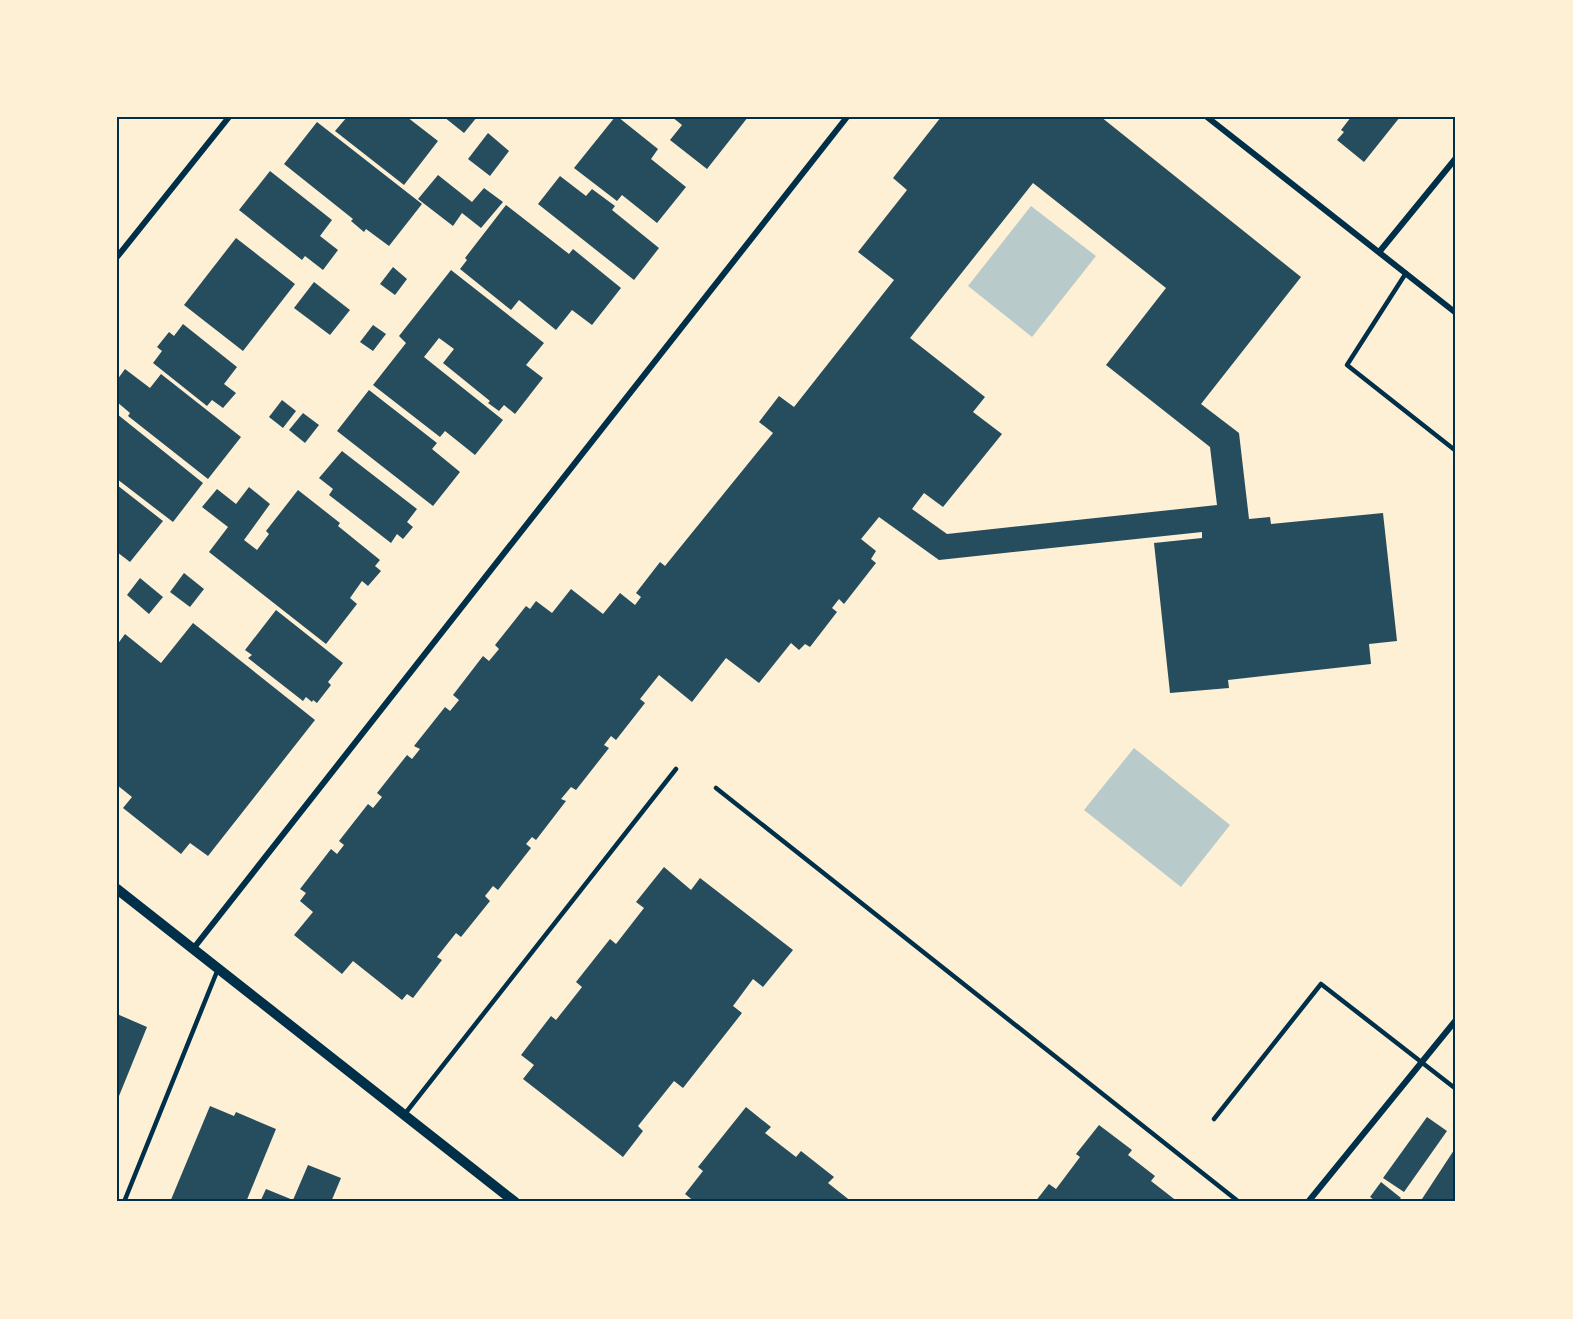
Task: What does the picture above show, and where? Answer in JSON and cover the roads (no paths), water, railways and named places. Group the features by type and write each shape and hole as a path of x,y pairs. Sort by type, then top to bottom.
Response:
{"street":[{"path":"117,257 229,117"},
{"path":"193,950 847,117"},
{"path":"1207,117 1456,313"},
{"path":"1380,251 1456,158"},
{"path":"117,888 515,1202"},
{"path":"1308,1202 1456,1020"}],"lane":[{"path":"1406,273 1347,365 1456,451"},
{"path":"404,1115 676,769"},
{"path":"716,788 1239,1202"},
{"path":"124,1202 218,969"},
{"path":"1214,1119 1321,984 1456,1089"}]}
